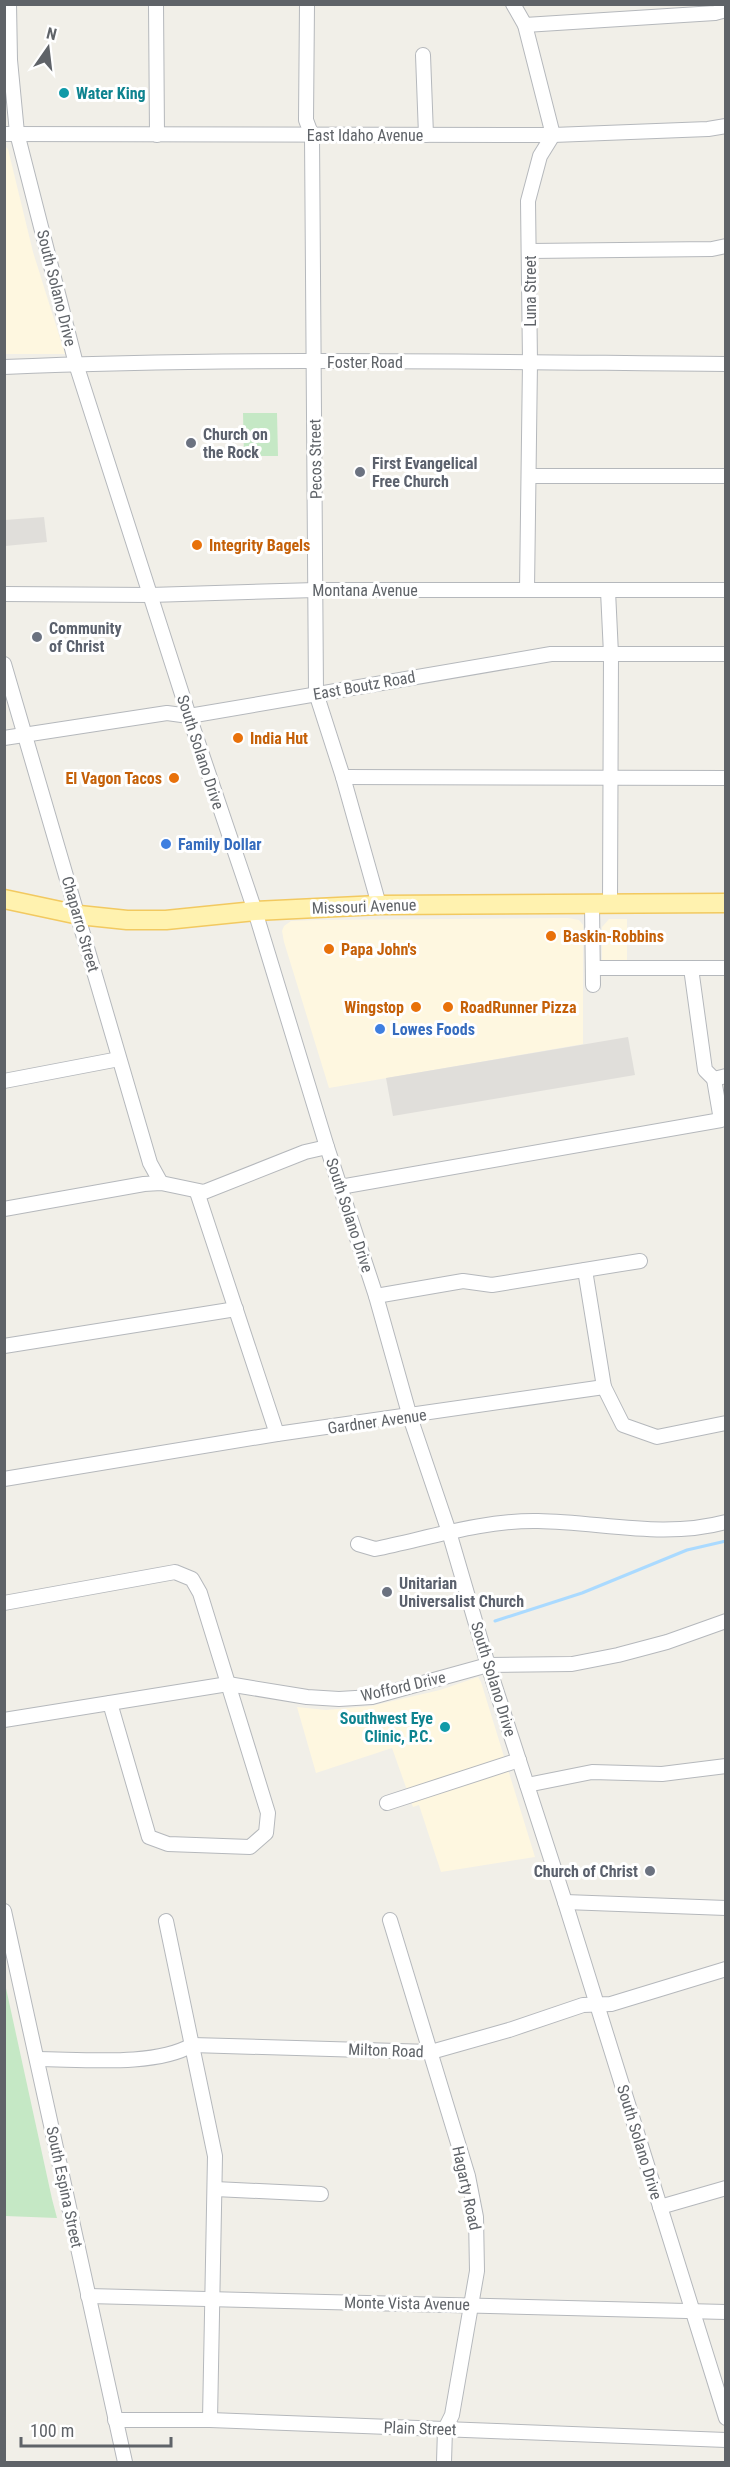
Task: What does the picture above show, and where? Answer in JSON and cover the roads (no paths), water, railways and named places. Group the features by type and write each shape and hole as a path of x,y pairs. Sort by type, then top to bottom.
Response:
{"main road":[{"name":"Missouri Avenue","path":"4,899 79,915 127,920 166,920 255,911 379,905 726,903"}],"street":[{"name":"South Solano Drive","path":"9,4 11,134 76,364 189,716 255,911 327,1147 376,1296 410,1417 449,1532 488,1665 565,1902 726,2418"},
{"path":"156,4 157,135"},
{"name":"Pecos Street","path":"307,4 306,120 312,136 316,693 343,777 379,905"},
{"path":"513,4 525,25 553,135"},
{"path":"525,25 715,13 726,10"},
{"path":"423,55 426,135"},
{"name":"East Idaho Avenue","path":"11,134 553,135 708,129 726,126"},
{"name":"Luna Street","path":"527,590 530,362 528,201 540,156 553,135"},
{"path":"530,250 712,249 726,246"},
{"name":"Foster Road","path":"4,367 76,364 313,362 726,364"},
{"path":"529,476 726,476"},
{"name":"Montana Avenue","path":"4,594 150,595 316,590 726,590"},
{"path":"608,591 611,654 610,903"},
{"name":"East Boutz Road","path":"4,738 167,713 189,716 551,654 726,654"},
{"name":"Chaparro Street","path":"4,664 150,1163 161,1183"},
{"path":"343,777 726,778"},
{"path":"592,904 593,985"},
{"path":"593,968 726,968"},
{"path":"340,1187 721,1120 720,1077 705,1070 692,968"},
{"path":"4,1081 119,1059"},
{"path":"4,1209 161,1183 197,1192 213,1190 305,1152 327,1147"},
{"path":"197,1192 277,1434"},
{"path":"376,1296 463,1281 492,1285 640,1261"},
{"path":"585,1270 604,1387 622,1425 657,1437 726,1423"},
{"path":"4,1346 236,1309"},
{"name":"Gardner Avenue","path":"4,1479 277,1434 410,1417 604,1387"},
{"path":"358,1544 375,1550 486,1525 536,1521 663,1531 705,1527 726,1522"},
{"path":"4,1603 175,1572 192,1579 200,1593 268,1813 266,1833 250,1847 168,1845 149,1837 110,1703"},
{"name":"Wofford Drive","path":"4,1720 228,1684 296,1696 339,1699 372,1696 488,1665 572,1664 667,1642 726,1621"},
{"path":"387,1803 519,1760"},
{"path":"527,1785 592,1772 662,1774 726,1766"},
{"path":"565,1902 726,1908"},
{"name":"South Espina Street","path":"4,1911 125,2463"},
{"name":"Hagarty Road","path":"390,1920 468,2176 476,2217 477,2271 473,2304 452,2415 446,2429 444,2463"},
{"path":"166,1921 215,2156 210,2420"},
{"name":"Milton Road","path":"37,2059 154,2059 180,2052 192,2045 431,2052 509,2030 583,2005 611,2004 726,1970"},
{"path":"660,2207 726,2188"},
{"path":"215,2189 321,2194"},
{"name":"Monte Vista Avenue","path":"88,2296 726,2312"},
{"name":"Plain Street","path":"115,2420 210,2420 726,2440"}],"waterway":[{"path":"495,1621 582,1593 687,1550 726,1541"}],"place":[{"name":"Water King","path":"64,93"},
{"name":"Church on the Rock","path":"191,443"},
{"name":"First Evangelical Free Church","path":"360,472"},
{"name":"Integrity Bagels","path":"197,545"},
{"name":"Community of Christ","path":"37,637"},
{"name":"India Hut","path":"238,738"},
{"name":"El Vagon Tacos","path":"174,778"},
{"name":"Family Dollar","path":"166,844"},
{"name":"Baskin-Robbins","path":"551,936"},
{"name":"Papa John's","path":"329,949"},
{"name":"Wingstop","path":"416,1007"},
{"name":"RoadRunner Pizza","path":"448,1007"},
{"name":"Lowes Foods","path":"380,1029"},
{"name":"Unitarian Universalist Church","path":"387,1592"},
{"name":"Southwest Eye Clinic, P.C.","path":"445,1727"},
{"name":"Church of Christ","path":"650,1871"}]}
